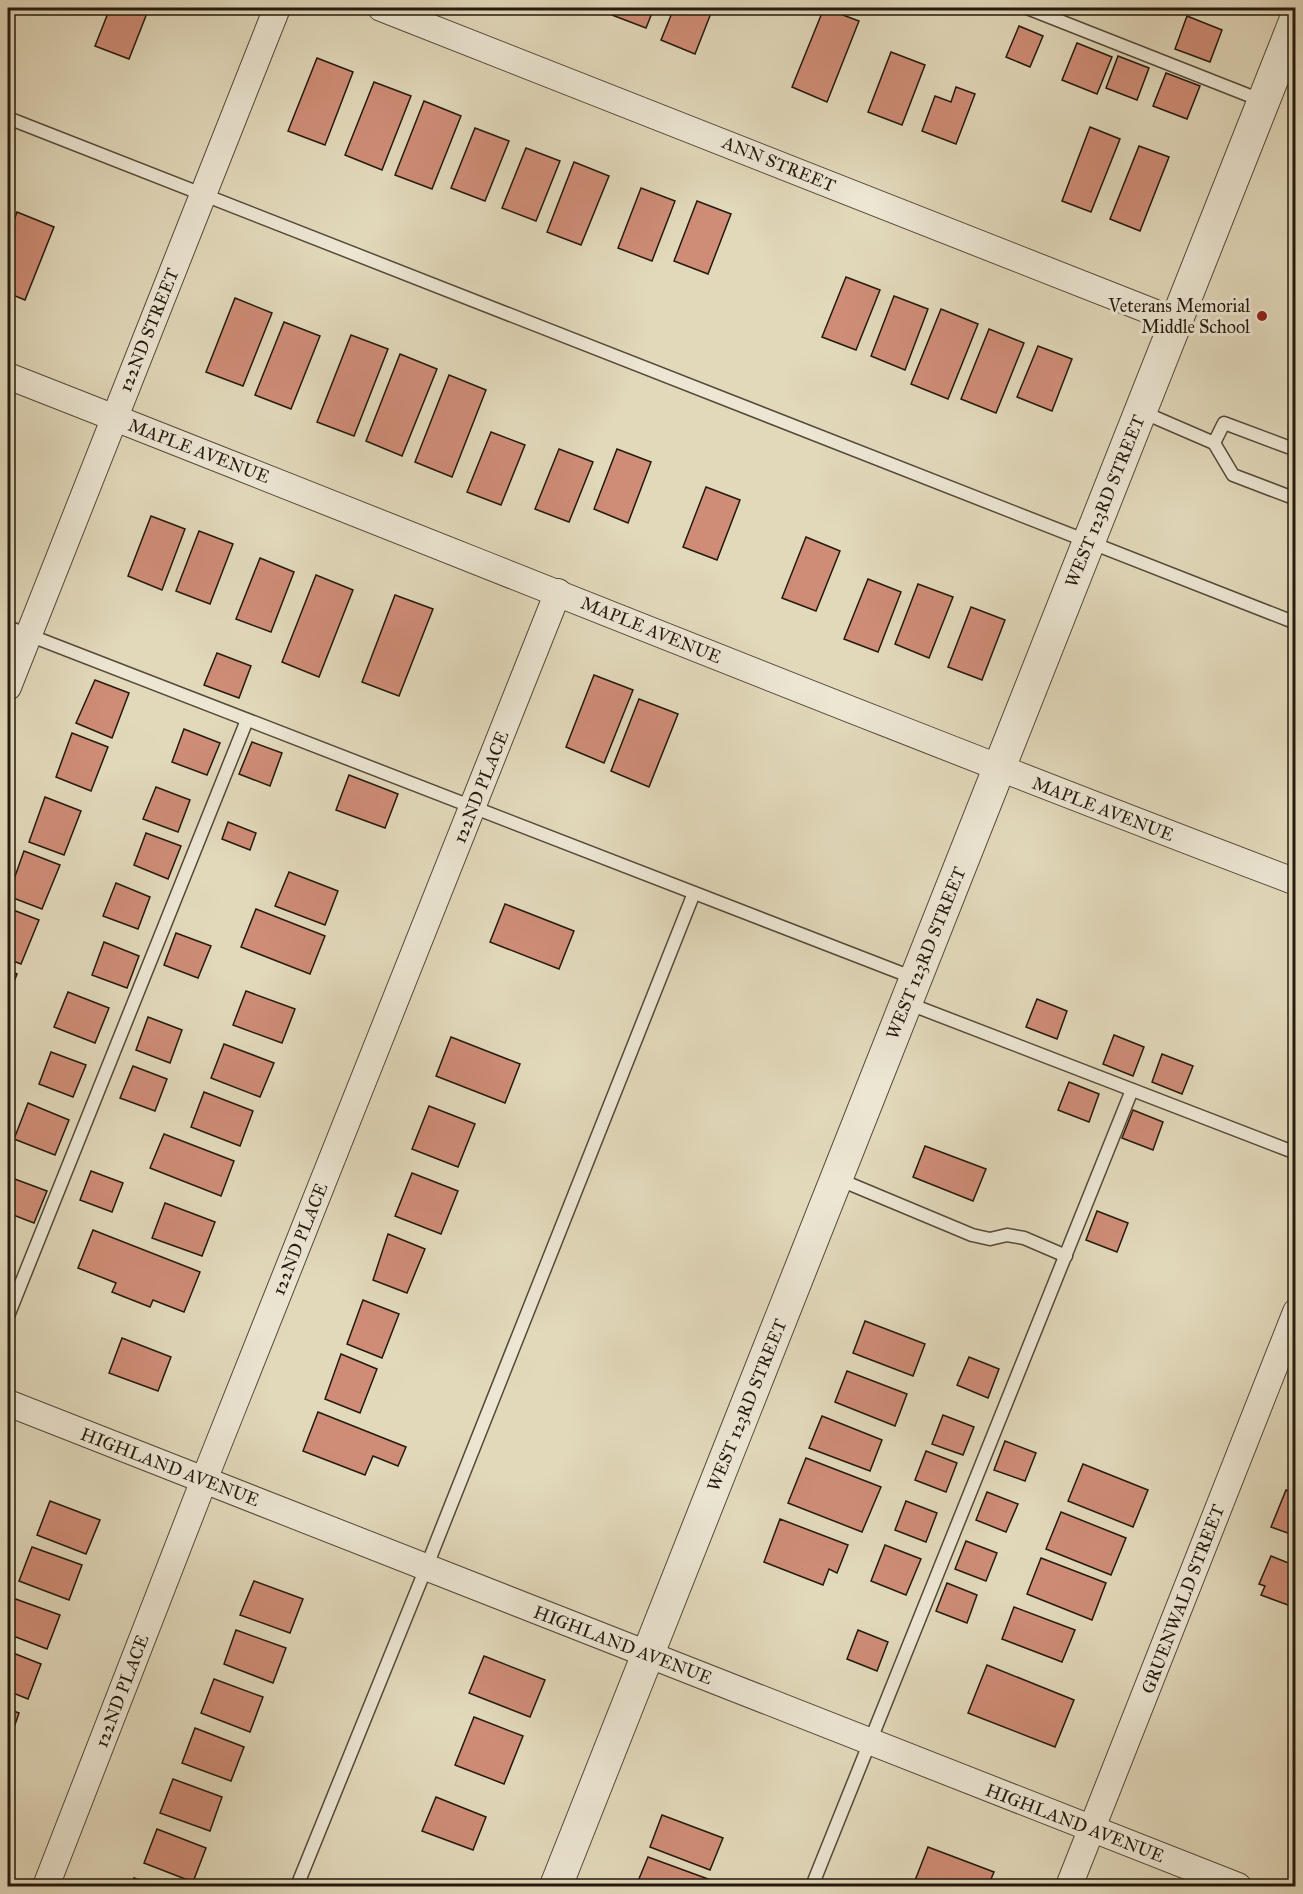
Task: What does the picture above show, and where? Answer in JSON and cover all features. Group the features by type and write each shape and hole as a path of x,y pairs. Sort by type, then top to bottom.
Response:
{"street":[{"name":"122ND STREET","path":"8,687 18,631 114,418 277,8"},
{"name":"ANN STREET","path":"381,8 1176,321"},
{"name":"WEST 123RD STREET","path":"556,1887 1296,19"},
{"name":"MAPLE AVENUE","path":"8,376 558,592 999,769 1296,882"},
{"name":"122ND PLACE","path":"46,1887 204,1480 558,592"},
{"name":"GRUENWALD STREET","path":"1069,1887 1296,1312"},
{"name":"HIGHLAND AVENUE","path":"8,1403 1238,1887"}],"lane":[{"path":"1028,8 1263,101"},
{"path":"8,118 1296,623"},
{"path":"1140,411 1214,442 1233,475 1296,499"},
{"path":"1214,442 1224,423 1296,450"},
{"path":"18,631 694,893 1132,1090 1296,1153"},
{"path":"8,1316 247,720"},
{"path":"297,1887 694,893"},
{"path":"812,1887 1132,1090"},
{"path":"836,1179 972,1235 990,1239 1007,1235 1023,1238 1066,1256"}],"building":[{"path":"110,8 149,8 129,59 95,46"},
{"path":"615,8 654,8 646,28 612,15"},
{"path":"674,8 713,8 695,54 661,40"},
{"path":"824,8 859,21 827,102 792,87"},
{"path":"1187,16 1222,30 1210,62 1175,49"},
{"path":"1019,26 1043,36 1030,67 1006,57"},
{"path":"1077,43 1112,57 1097,94 1062,80"},
{"path":"891,52 925,65 902,125 868,112"},
{"path":"1118,56 1149,68 1137,100 1106,88"},
{"path":"317,58 353,72 325,145 288,131"},
{"path":"1166,73 1200,86 1187,119 1153,106"},
{"path":"374,82 411,96 382,170 345,155"},
{"path":"956,87 975,94 956,144 922,131 935,96 951,102"},
{"path":"424,101 461,116 432,189 395,175"},
{"path":"1090,127 1120,139 1091,212 1062,201"},
{"path":"475,128 509,141 485,201 451,188"},
{"path":"1139,146 1169,157 1140,231 1110,219"},
{"path":"526,148 560,161 536,221 502,208"},
{"path":"574,162 609,176 581,245 547,232"},
{"path":"641,188 675,201 652,261 618,248"},
{"path":"697,201 731,214 708,274 674,261"},
{"path":"17,212 54,227 25,300 8,293 8,237"},
{"path":"846,277 880,290 856,350 822,337"},
{"path":"894,296 928,309 905,370 871,356"},
{"path":"235,298 272,313 243,386 206,372"},
{"path":"941,309 978,324 948,399 911,384"},
{"path":"284,322 320,336 291,409 255,395"},
{"path":"989,329 1024,343 996,413 961,399"},
{"path":"351,335 388,349 354,436 317,422"},
{"path":"1038,346 1072,359 1052,411 1017,397"},
{"path":"400,354 437,369 402,456 366,441"},
{"path":"449,375 486,390 452,477 415,462"},
{"path":"491,432 525,445 501,505 467,492"},
{"path":"559,449 593,462 569,522 535,509"},
{"path":"617,449 651,462 628,523 594,509"},
{"path":"706,487 740,500 717,560 683,547"},
{"path":"151,516 185,529 162,590 128,576"},
{"path":"199,531 233,544 210,604 176,591"},
{"path":"806,537 840,551 816,611 782,598"},
{"path":"260,558 294,572 271,632 236,619"},
{"path":"316,575 353,590 319,677 282,662"},
{"path":"868,579 901,592 878,652 844,639"},
{"path":"918,584 953,597 929,658 895,644"},
{"path":"395,595 433,609 399,696 362,682"},
{"path":"971,607 1005,620 982,680 948,667"},
{"path":"217,653 251,666 239,698 204,685"},
{"path":"594,675 633,690 604,763 566,747"},
{"path":"95,680 129,693 112,738 76,723"},
{"path":"639,699 678,714 649,787 611,771"},
{"path":"184,729 220,743 207,775 172,762"},
{"path":"72,733 108,747 91,791 56,777"},
{"path":"252,742 282,753 270,786 239,774"},
{"path":"349,775 398,794 385,828 336,810"},
{"path":"156,787 190,800 178,832 143,819"},
{"path":"45,797 81,811 64,855 29,842"},
{"path":"228,822 256,833 250,850 222,839"},
{"path":"146,833 181,846 168,879 134,865"},
{"path":"24,851 60,865 42,909 8,896"},
{"path":"289,872 338,891 325,925 275,906"},
{"path":"116,883 150,897 138,929 103,916"},
{"path":"505,904 574,931 559,969 490,942"},
{"path":"8,908 39,920 21,964 8,959"},
{"path":"256,909 325,936 310,974 241,947"},
{"path":"176,933 211,946 198,978 164,965"},
{"path":"104,942 139,956 127,988 92,975"},
{"path":"8,970 17,974 8,998"},
{"path":"246,991 295,1009 282,1043 233,1025"},
{"path":"68,992 109,1008 95,1043 54,1027"},
{"path":"1037,999 1067,1011 1057,1039 1026,1027"},
{"path":"148,1017 182,1030 170,1063 136,1050"},
{"path":"1114,1035 1144,1047 1133,1076 1103,1064"},
{"path":"451,1037 520,1064 505,1103 436,1076"},
{"path":"224,1044 274,1063 260,1097 211,1078"},
{"path":"51,1052 86,1065 73,1097 39,1084"},
{"path":"1162,1054 1193,1066 1182,1094 1152,1082"},
{"path":"133,1066 167,1079 155,1111 120,1098"},
{"path":"1069,1082 1099,1094 1089,1122 1058,1110"},
{"path":"204,1092 253,1111 240,1146 191,1127"},
{"path":"28,1103 69,1120 55,1155 14,1139"},
{"path":"429,1106 475,1124 458,1167 412,1149"},
{"path":"1133,1110 1163,1122 1153,1150 1122,1138"},
{"path":"164,1134 234,1161 221,1196 150,1168"},
{"path":"925,1146 986,1169 973,1201 913,1177"},
{"path":"91,1171 123,1183 112,1212 80,1200"},
{"path":"412,1173 458,1191 441,1234 395,1216"},
{"path":"12,1178 47,1191 34,1223 8,1213 8,1190"},
{"path":"165,1203 215,1222 202,1256 152,1238"},
{"path":"1097,1211 1128,1223 1117,1252 1086,1240"},
{"path":"93,1230 200,1272 184,1312 153,1300 150,1307 112,1292 116,1283 78,1268"},
{"path":"388,1234 425,1249 407,1293 373,1280"},
{"path":"363,1300 399,1314 382,1358 347,1344"},
{"path":"865,1321 925,1344 913,1376 853,1353"},
{"path":"122,1338 171,1357 158,1391 109,1373"},
{"path":"341,1354 377,1369 360,1413 325,1399"},
{"path":"969,1357 999,1369 988,1398 957,1385"},
{"path":"847,1371 907,1394 895,1426 835,1402"},
{"path":"318,1412 406,1447 398,1466 373,1456 365,1475 303,1451"},
{"path":"943,1415 974,1427 963,1455 932,1444"},
{"path":"822,1416 882,1440 870,1471 809,1448"},
{"path":"1005,1441 1036,1453 1025,1481 994,1470"},
{"path":"926,1451 957,1463 946,1492 915,1480"},
{"path":"806,1458 881,1487 862,1532 788,1503"},
{"path":"1083,1464 1148,1490 1133,1527 1068,1501"},
{"path":"1286,1490 1296,1494 1296,1536 1271,1527"},
{"path":"987,1492 1018,1504 1006,1532 976,1520"},
{"path":"50,1501 100,1520 86,1554 37,1535"},
{"path":"906,1501 937,1513 926,1542 895,1530"},
{"path":"1061,1512 1126,1538 1111,1575 1046,1549"},
{"path":"780,1519 848,1545 837,1573 829,1569 823,1585 764,1562"},
{"path":"966,1541 997,1553 986,1581 955,1569"},
{"path":"885,1545 921,1559 906,1595 871,1581"},
{"path":"32,1547 82,1565 69,1600 19,1581"},
{"path":"1271,1556 1296,1566 1296,1608 1261,1595 1265,1586 1259,1584"},
{"path":"1041,1558 1106,1583 1092,1620 1027,1594"},
{"path":"254,1581 303,1599 290,1633 240,1615"},
{"path":"947,1583 977,1595 967,1623 936,1611"},
{"path":"10,1597 60,1615 47,1649 8,1634"},
{"path":"1014,1607 1075,1630 1062,1662 1002,1639"},
{"path":"236,1630 286,1648 273,1683 224,1664"},
{"path":"858,1630 888,1642 877,1671 847,1659"},
{"path":"8,1651 41,1664 28,1699 8,1691"},
{"path":"484,1656 545,1680 530,1717 469,1693"},
{"path":"987,1665 1074,1700 1055,1747 968,1713"},
{"path":"214,1679 263,1697 250,1732 201,1713"},
{"path":"8,1709 19,1713 8,1745"},
{"path":"474,1717 523,1736 504,1784 455,1765"},
{"path":"195,1728 244,1747 231,1781 182,1763"},
{"path":"173,1779 222,1797 210,1831 160,1813"},
{"path":"436,1797 486,1817 473,1850 422,1831"},
{"path":"662,1815 723,1838 710,1870 650,1847"},
{"path":"157,1829 206,1848 193,1882 144,1863"},
{"path":"928,1847 994,1872 988,1886 922,1886 914,1883"},
{"path":"648,1857 708,1879 705,1886 636,1886"},
{"path":"134,1878 157,1886 131,1886"}],"place":[{"name":"Veterans Memorial Middle School","path":"1262,316"}]}
